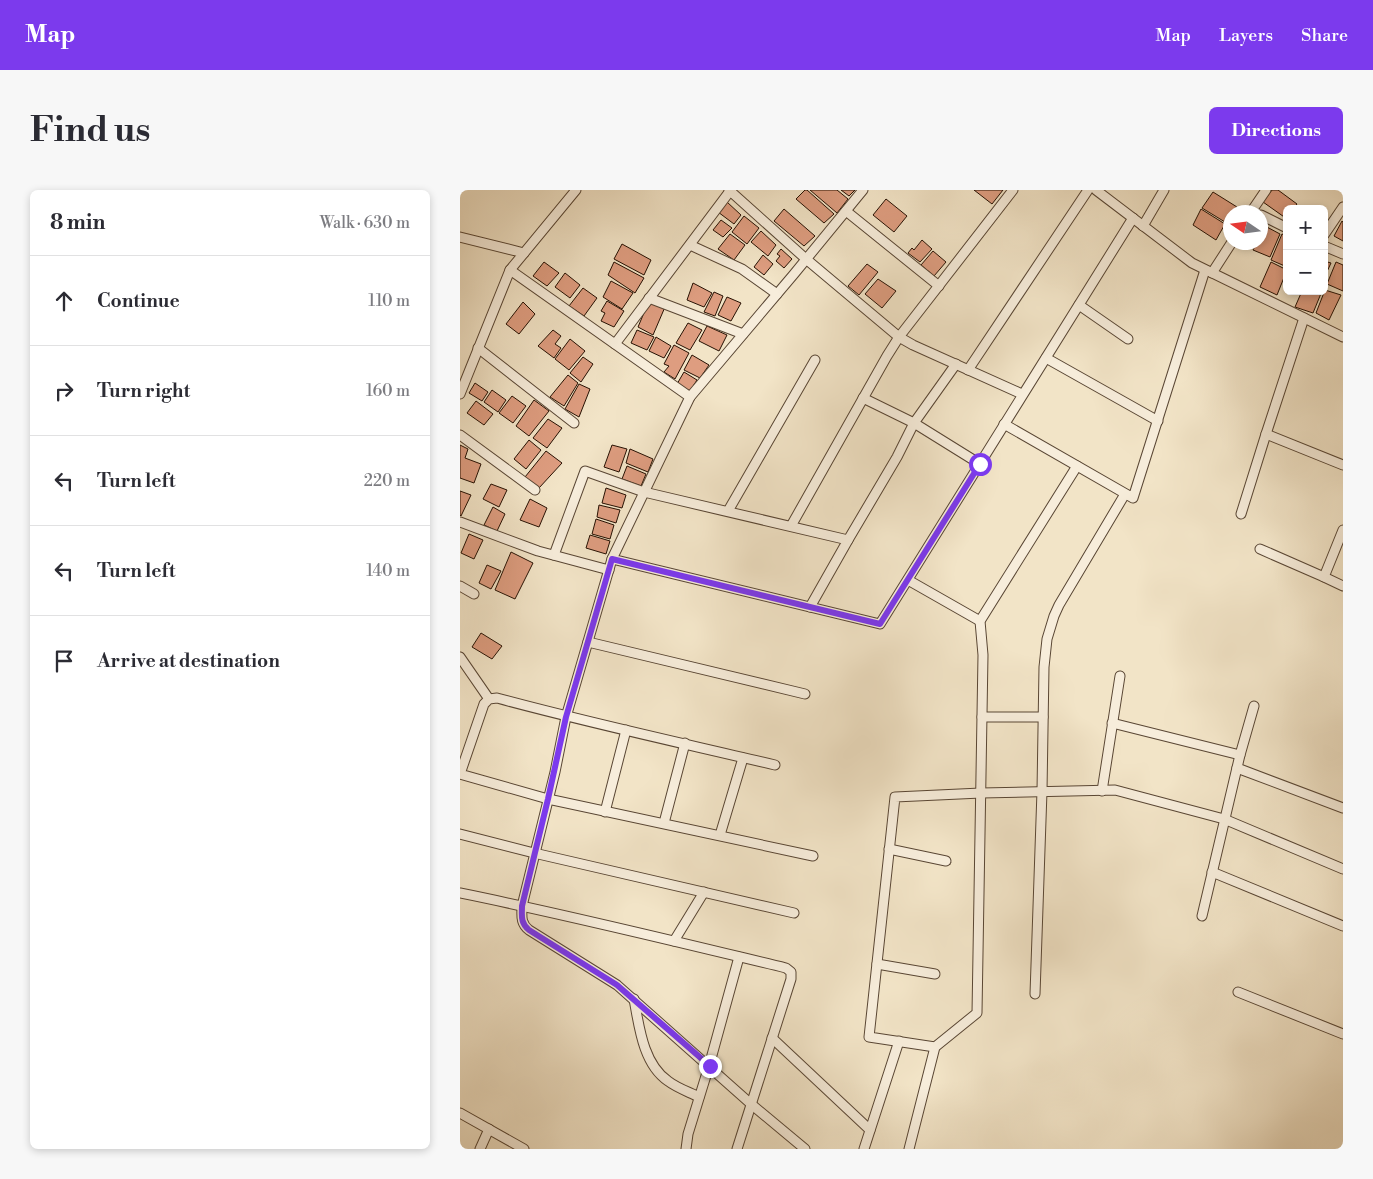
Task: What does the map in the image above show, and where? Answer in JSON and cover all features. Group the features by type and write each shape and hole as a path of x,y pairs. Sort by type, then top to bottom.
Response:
{"street":[{"path":"460,394 510,270 576,190"},
{"path":"614,344 730,190 806,259 899,336 913,345 1022,394"},
{"path":"805,1149 751,1104 612,981 524,926 522,922 522,906 566,717 612,559 690,396 863,190"},
{"path":"791,526 899,336 1013,190"},
{"path":"968,370 1088,190"},
{"path":"1096,190 1192,263 1343,337"},
{"path":"1143,226 1164,190"},
{"path":"1258,205 1266,190"},
{"path":"1328,228 1343,207"},
{"path":"846,211 939,286"},
{"path":"612,559 880,624 1133,218"},
{"path":"1268,219 1283,226"},
{"path":"460,237 524,253"},
{"path":"690,245 742,269 776,294"},
{"path":"1328,248 1343,254"},
{"path":"1004,424 1133,498 1208,271 1225,250"},
{"path":"510,270 690,396"},
{"path":"649,298 743,334"},
{"path":"1079,305 1128,339"},
{"path":"1241,514 1304,318"},
{"path":"478,348 574,423"},
{"path":"1046,358 1158,421"},
{"path":"728,511 815,360"},
{"path":"810,607 897,457 914,423 956,364"},
{"path":"863,398 914,423 980,464"},
{"path":"1266,434 1343,465"},
{"path":"460,435 535,490"},
{"path":"909,1149 935,1047 977,1013 983,655 980,621 1077,466"},
{"path":"554,555 585,472 644,492 848,540"},
{"path":"1035,994 1045,652 1054,616 1059,605 1125,494"},
{"path":"460,522 538,551 609,570"},
{"path":"1324,577 1343,530"},
{"path":"1260,549 1343,586"},
{"path":"908,580 980,621"},
{"path":"460,586 474,594"},
{"path":"588,642 805,694"},
{"path":"460,657 489,699"},
{"path":"1102,790 1120,676"},
{"path":"775,765 566,717 497,698 489,699 484,704 460,774 548,799 813,856"},
{"path":"1202,916 1224,819 1254,706"},
{"path":"982,717 1043,718"},
{"path":"1112,723 1240,755"},
{"path":"605,812 626,730"},
{"path":"664,823 685,743"},
{"path":"720,835 743,758"},
{"path":"1237,768 1343,808"},
{"path":"935,1047 869,1037 895,797 981,792 1115,790 1224,819 1343,869"},
{"path":"460,834 794,913"},
{"path":"889,849 946,861"},
{"path":"1212,872 1343,926"},
{"path":"674,941 704,892"},
{"path":"460,893 674,941 786,968 791,972 791,978 737,1149"},
{"path":"686,1149 688,1134 710,1066 739,957"},
{"path":"877,964 935,974"},
{"path":"1238,992 1343,1034"},
{"path":"634,999 644,1045 655,1068 668,1081 700,1097"},
{"path":"772,1038 870,1130"},
{"path":"864,1149 900,1042"},
{"path":"460,1113 524,1149"},
{"path":"480,1149 489,1129"}],"building":[{"path":"805,190 834,214 824,223 796,199"},
{"path":"810,190 837,190 848,199 837,213"},
{"path":"841,190 855,190 849,196"},
{"path":"974,190 1003,190 992,204"},
{"path":"1272,190 1278,190 1297,204 1283,205 1283,216 1263,202"},
{"path":"1213,192 1234,205 1223,205 1223,221 1202,208"},
{"path":"886,199 907,216 894,232 873,215"},
{"path":"727,202 741,215 734,224 718,212"},
{"path":"784,209 815,236 804,246 774,221"},
{"path":"1201,209 1223,223 1223,228 1216,240 1193,225"},
{"path":"744,216 759,228 747,244 732,232"},
{"path":"721,220 732,228 723,237 713,230"},
{"path":"1343,222 1343,241 1334,236"},
{"path":"1268,228 1280,234 1270,257 1253,250 1268,250"},
{"path":"761,231 776,245 768,256 751,242"},
{"path":"730,234 745,245 734,260 718,249"},
{"path":"1282,234 1283,234 1283,265 1271,260"},
{"path":"922,240 932,249 920,262 908,253 912,248 914,250"},
{"path":"622,244 651,260 644,275 614,259"},
{"path":"781,249 792,259 784,268 776,261 780,256 777,254"},
{"path":"933,251 946,262 934,276 921,265"},
{"path":"763,255 773,264 764,275 754,267"},
{"path":"544,262 559,273 547,286 533,276"},
{"path":"614,262 644,278 635,293 608,275"},
{"path":"1271,262 1283,268 1283,280 1277,295 1260,287"},
{"path":"1336,262 1343,265 1343,291 1328,284"},
{"path":"867,264 878,272 859,295 848,286"},
{"path":"565,273 580,285 570,298 555,287"},
{"path":"878,279 896,291 882,308 865,294"},
{"path":"611,281 633,293 622,309 603,297"},
{"path":"693,283 712,293 704,307 687,300"},
{"path":"583,288 597,298 584,316 569,306"},
{"path":"1328,291 1341,295 1329,320 1316,313 1323,295 1328,295"},
{"path":"714,292 723,296 715,316 704,312"},
{"path":"1300,295 1320,295 1313,313 1295,307"},
{"path":"727,297 741,303 731,321 718,315"},
{"path":"607,301 624,311 614,327 601,321 605,313 601,311"},
{"path":"649,301 665,307 653,335 638,327"},
{"path":"523,302 535,314 519,334 506,324"},
{"path":"688,323 702,330 690,350 676,343"},
{"path":"707,326 727,335 719,351 699,341"},
{"path":"553,330 561,336 555,344 561,348 554,358 538,346"},
{"path":"637,330 654,337 647,350 631,343"},
{"path":"656,337 671,346 664,358 649,351"},
{"path":"570,339 585,351 569,370 555,359"},
{"path":"674,345 689,353 675,379 664,372 669,366 664,364"},
{"path":"692,355 709,365 700,378 684,370"},
{"path":"583,357 593,364 581,382 570,373"},
{"path":"684,372 697,380 690,391 677,384"},
{"path":"568,375 578,383 564,406 550,397"},
{"path":"475,383 488,392 482,401 469,393"},
{"path":"579,384 590,389 579,417 565,409"},
{"path":"492,390 506,400 498,412 484,402"},
{"path":"512,396 526,406 513,423 499,413"},
{"path":"534,400 549,411 529,436 516,426"},
{"path":"476,401 493,414 484,425 467,413"},
{"path":"548,419 562,428 547,448 533,438"},
{"path":"529,440 541,450 526,469 514,459"},
{"path":"460,445 468,449 465,458 481,464 474,483 460,478"},
{"path":"612,445 627,449 619,472 604,467"},
{"path":"630,449 653,459 648,472 626,463"},
{"path":"546,451 562,463 539,488 525,477"},
{"path":"627,466 646,474 641,486 622,479"},
{"path":"491,484 507,490 499,507 483,499"},
{"path":"606,488 626,495 622,508 602,503"},
{"path":"460,491 471,495 461,516 460,515"},
{"path":"530,499 547,508 539,527 520,520"},
{"path":"599,505 620,510 616,523 597,517"},
{"path":"493,507 505,514 497,531 484,525"},
{"path":"596,519 614,525 610,539 592,534"},
{"path":"469,534 483,540 474,559 461,553"},
{"path":"590,535 610,541 606,554 586,548"},
{"path":"511,552 533,563 515,599 495,590"},
{"path":"487,565 501,571 491,589 479,583"},
{"path":"481,633 502,646 492,659 472,647"}],"route":[{"path":"710,1066 612,981 529,930 522,922 522,906 555,772 566,717 612,559 880,624 980,464"}]}
